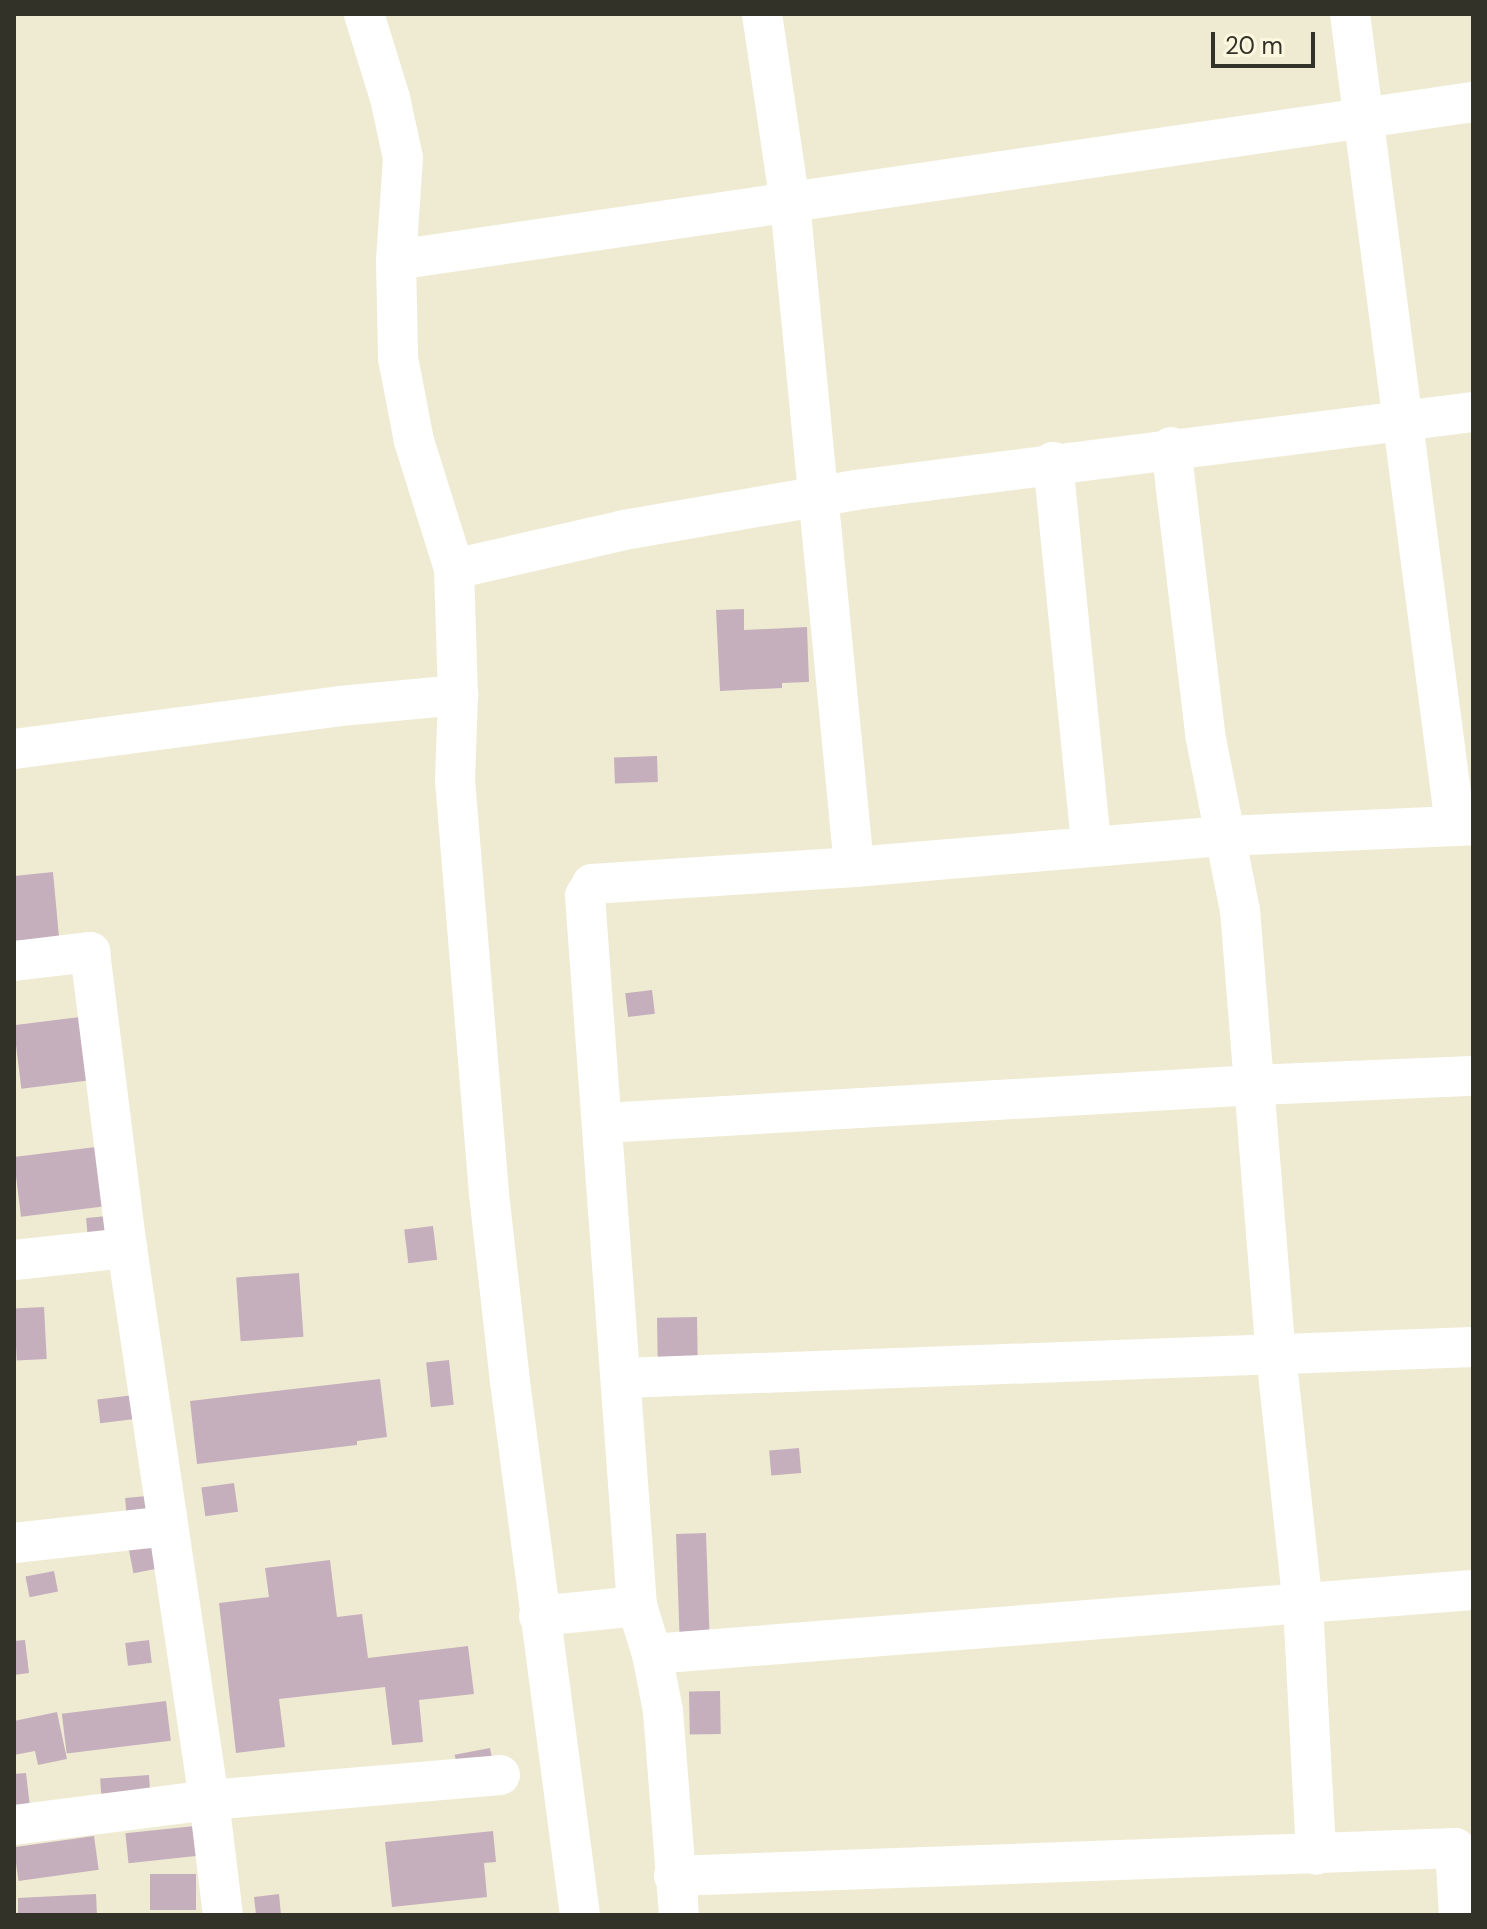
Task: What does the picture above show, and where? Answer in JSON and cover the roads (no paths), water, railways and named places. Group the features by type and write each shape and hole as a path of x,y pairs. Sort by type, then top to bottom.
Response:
{"street":[{"path":"364,14 390,98 403,158 396,260 398,358 403,390 414,441 454,569 458,695 455,780 469,912 489,1194 539,1616 580,1915"},
{"path":"762,14 790,203 854,867"},
{"path":"1350,14 1400,420 1464,825 1091,845 854,867 600,884 588,888 585,896 623,1378 637,1606 652,1654 663,1711 676,1896 1455,1848 1459,1915"},
{"path":"396,260 1473,102"},
{"path":"454,569 624,530 855,490 1171,447 1473,412"},
{"path":"1171,447 1205,734 1240,910 1276,1354 1303,1605 1316,1855"},
{"path":"1053,462 1091,845"},
{"path":"14,749 340,706 458,695"},
{"path":"14,961 90,952 127,1248 209,1800 223,1915"},
{"path":"604,1123 1255,1085 1473,1076"},
{"path":"14,1260 127,1248"},
{"path":"623,1378 1473,1347"},
{"path":"14,1543 167,1526"},
{"path":"652,1654 1473,1590"},
{"path":"539,1616 637,1606"},
{"path":"14,1825 209,1800 500,1775"}]}
